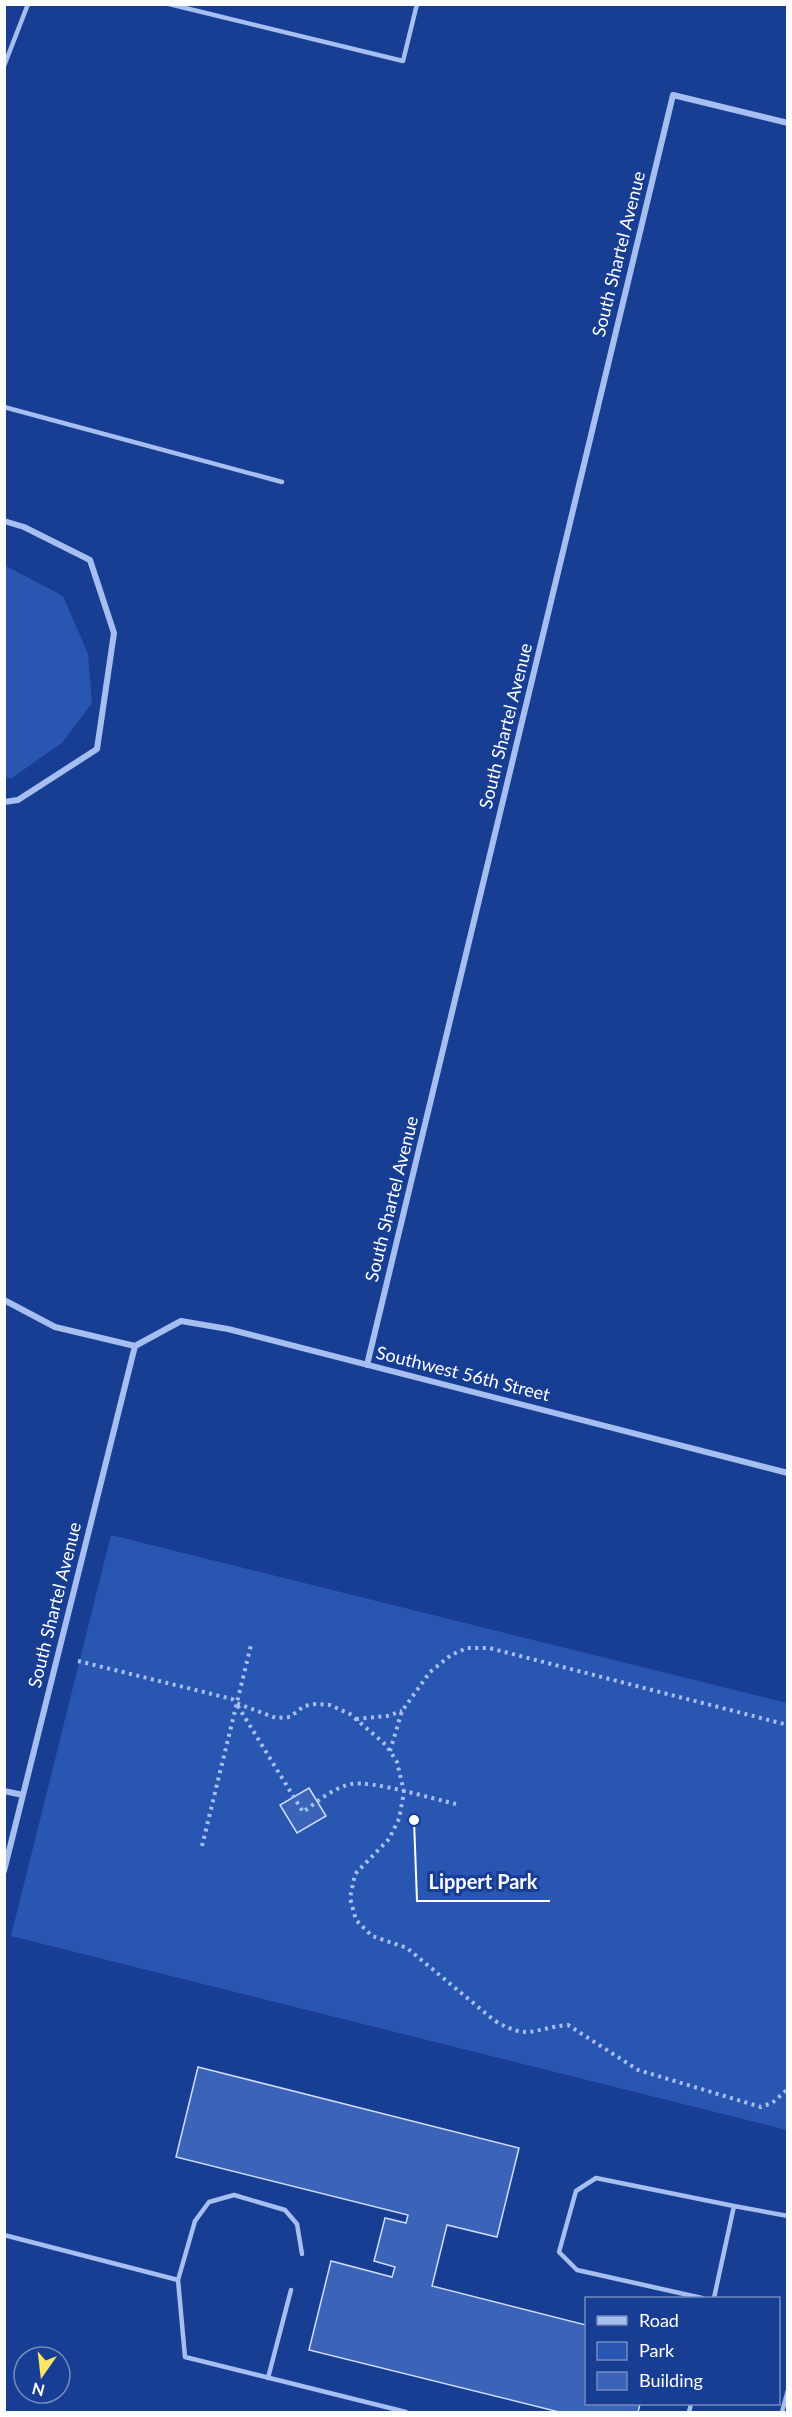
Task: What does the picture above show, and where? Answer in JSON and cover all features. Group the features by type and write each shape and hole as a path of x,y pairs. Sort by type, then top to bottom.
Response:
{"street":[{"name":"South Shartel Avenue","path":"367,1365 673,95 788,123"},
{"path":"4,521 24,527 90,560 114,633 98,749 18,800 4,802"},
{"path":"4,1300 55,1327 135,1346"},
{"name":"Southwest 56th Street","path":"135,1346 181,1321 228,1329 788,1473"},
{"name":"South Shartel Avenue","path":"4,1871 135,1346"},
{"path":"4,1791 23,1795"}],"lane":[{"path":"4,66 28,4"},
{"path":"169,4 403,61 417,4"},
{"path":"4,407 282,482"},
{"path":"698,2297 577,2270 559,2252 576,2191 596,2178 788,2216"},
{"path":"302,2254 297,2224 285,2210 234,2195 209,2202 195,2221 178,2280 185,2357 406,2412"},
{"path":"714,2297 734,2206"},
{"path":"4,2235 178,2280"},
{"path":"268,2378 291,2290"},
{"path":"782,2412 788,2390"}],"path":[{"path":"202,1846 250,1646"},
{"path":"390,1751 402,1711 430,1672 451,1654 466,1648 489,1648 788,1725"},
{"path":"57,1656 232,1699 303,1812 332,1791 351,1784 364,1783 456,1804"},
{"path":"236,1703 276,1718 290,1717 304,1706 316,1704 342,1708 390,1751 397,1762 404,1792 399,1819 389,1839 355,1874 350,1898 356,1920 372,1936 407,1948 495,2021 510,2030 533,2033 568,2025 638,2070 761,2107 772,2103 788,2089"},
{"path":"356,1719 387,1716 402,1711"}],"green space":[{"path":"4,565 63,596 88,654 92,703 63,742 12,778 4,777"},
{"path":"111,1535 787,1703 787,2130 11,1936"}],"building":[{"path":"309,1788 326,1816 297,1833 280,1805"},
{"path":"198,2067 519,2148 497,2237 447,2225 432,2286 585,2325 585,2405 640,2405 638,2412 559,2412 309,2350 331,2261 392,2277 395,2267 374,2261 385,2218 406,2223 408,2215 176,2157"}],"place":[{"name":"Lippert Park","path":"414,1820"}]}
